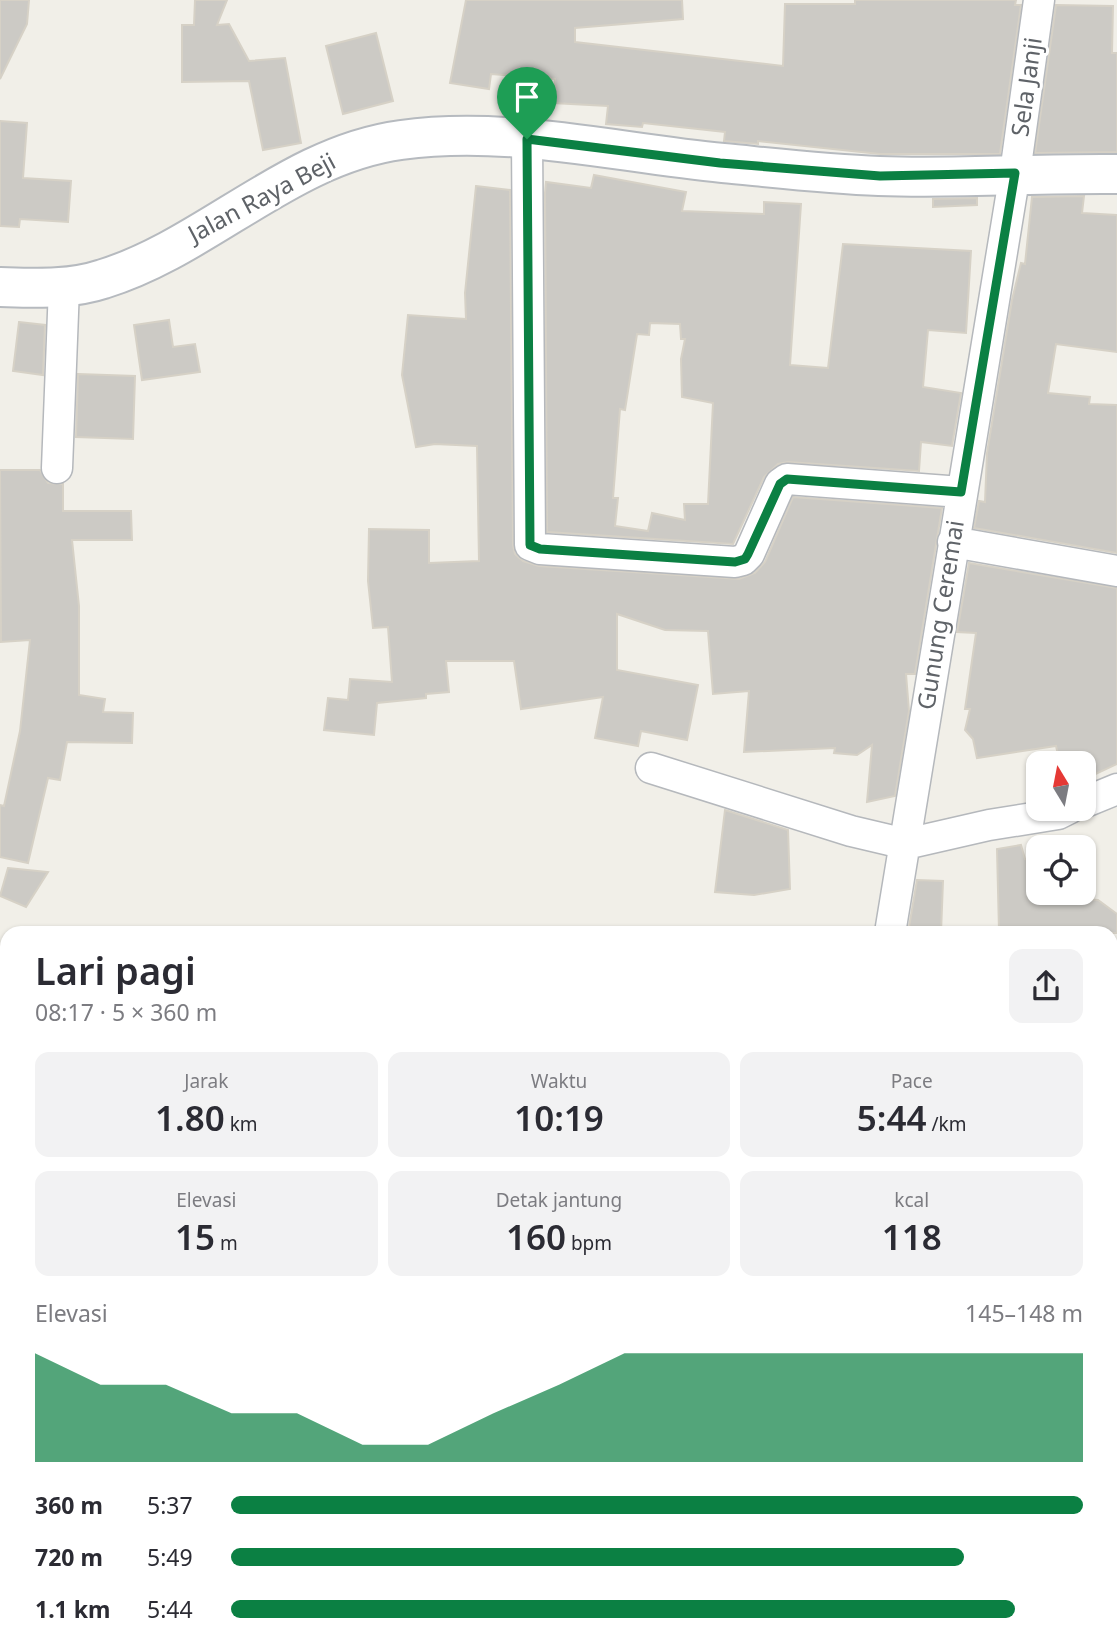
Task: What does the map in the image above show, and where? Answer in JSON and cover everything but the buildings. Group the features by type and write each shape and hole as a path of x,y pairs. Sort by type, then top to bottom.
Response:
{"street":[{"name":"Sela Janji","path":"1015,173 1039,0"},
{"name":"Jalan Raya Beji","path":"0,287 64,287 101,280 133,269 291,178 345,153 397,140 441,135 467,134 527,139 720,163 880,176 1117,174"},
{"path":"527,139 530,545 540,549 735,562 745,559 780,484 787,479 961,492"},
{"name":"Gunung Ceremai","path":"891,926 1015,173"},
{"path":"57,468 64,287"},
{"path":"953,542 1117,571"},
{"path":"651,768 851,831 906,844 1026,818"},
{"path":"1096,798 1117,789"}],"route":[{"path":"527,139 720,163 880,176 1015,173 961,492 787,479 780,484 745,559 735,562 540,549 530,545 527,139"}]}
